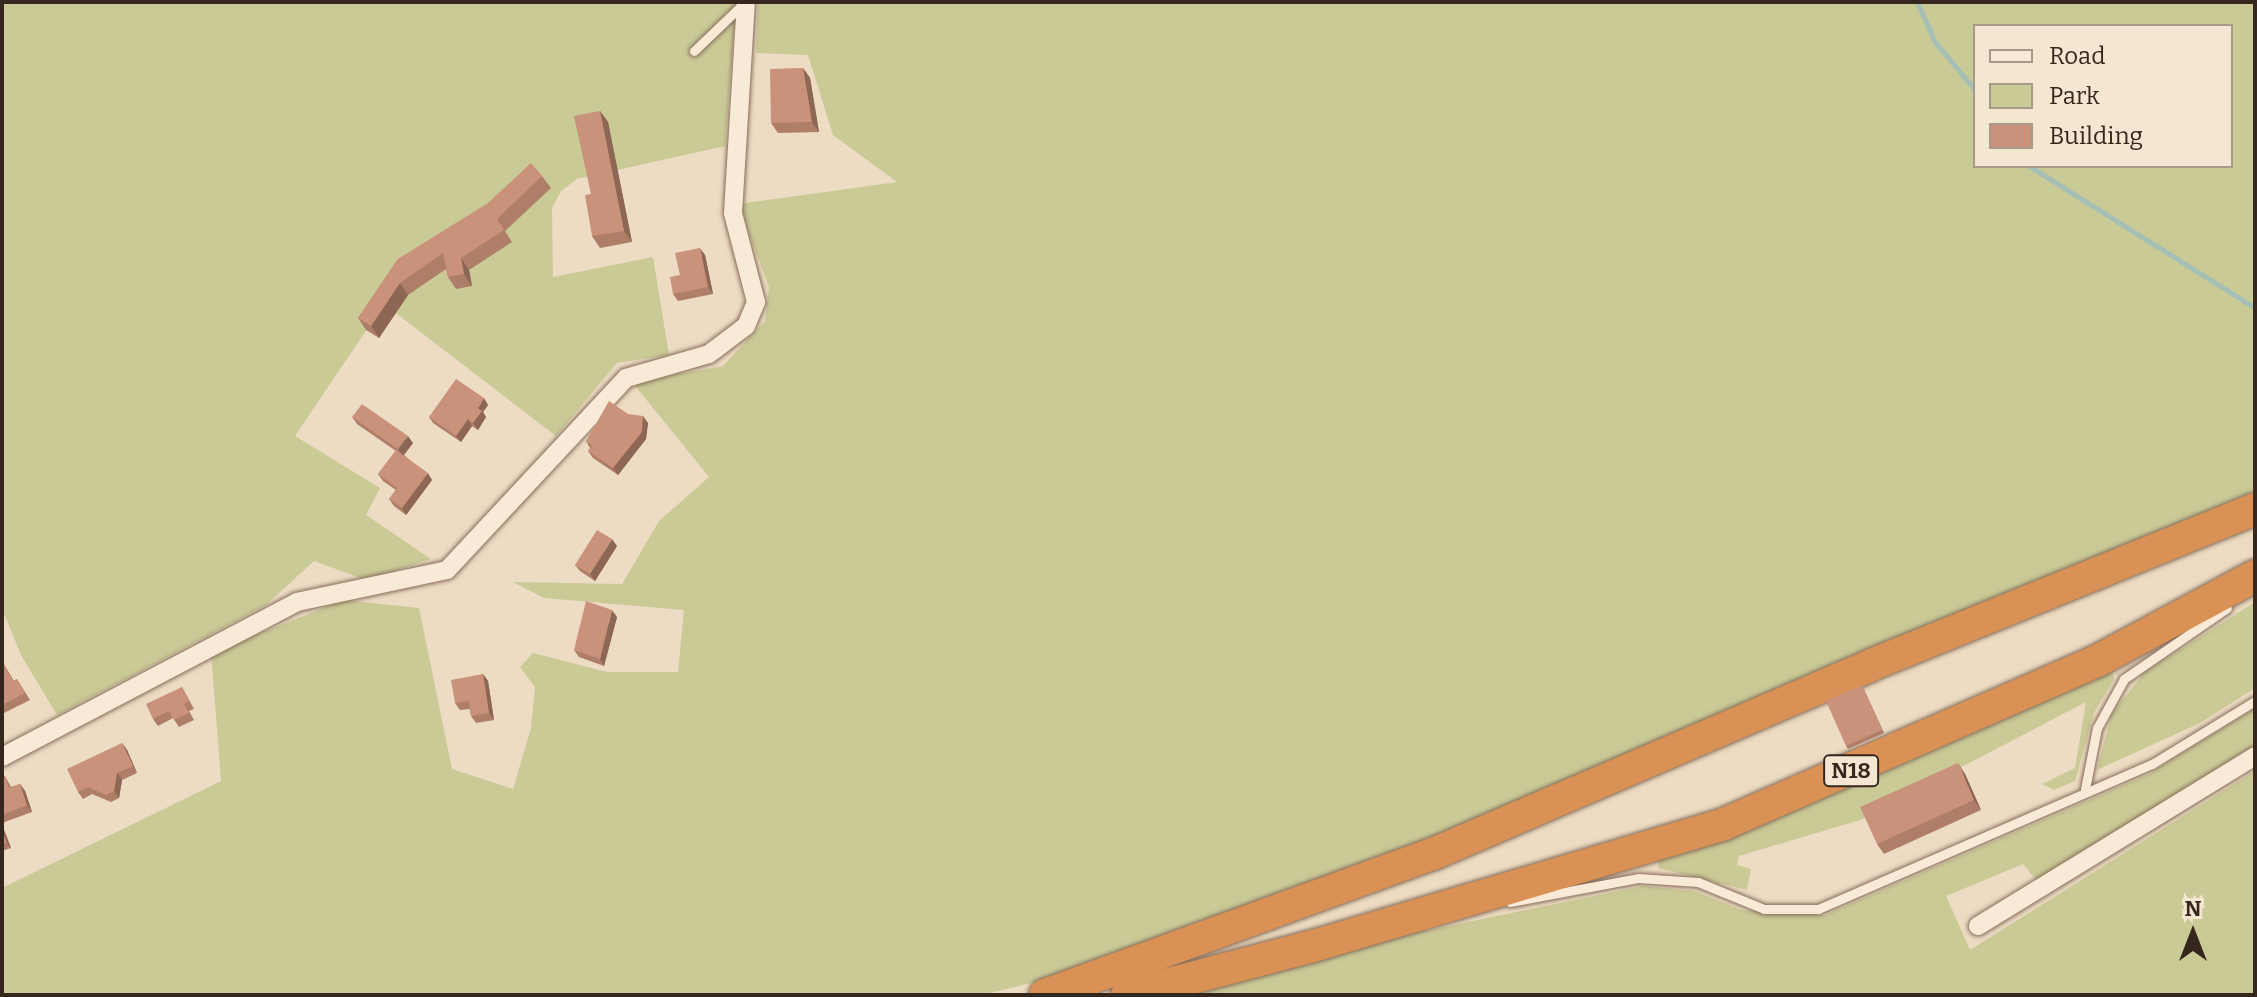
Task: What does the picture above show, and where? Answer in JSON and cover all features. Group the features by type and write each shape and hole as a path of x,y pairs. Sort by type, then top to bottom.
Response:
{"highway":[{"path":"1045,995 1433,854 1871,665 2255,509"},
{"name":"N18","path":"1127,995 1724,824 2097,661 2255,576"}],"street":[{"path":"2,757 297,602 447,570 626,378 709,354 746,326 756,302 733,213 746,2"},
{"path":"1978,926 2255,756"}],"lane":[{"path":"694,51 746,2"},
{"path":"2085,789 2097,728 2124,679 2255,586"},
{"path":"1425,912 1524,901 1638,878 1698,882 1764,909 1818,909 2085,789 2152,764 2255,701"}],"green space":[{"path":"2,2 736,2 725,146 577,179 561,191 552,208 553,277 653,257 669,355 617,363 556,436 384,304 295,436 380,488 366,515 431,559 366,580 314,561 266,605 57,715 21,655 2,609"},
{"path":"758,2 2255,2 2255,491 1756,706 1152,954 981,995 2,995 2,888 221,781 211,653 344,600 419,608 452,769 513,789 531,728 535,687 520,667 533,653 607,672 678,672 684,610 544,598 513,582 622,584 659,521 709,477 632,382 723,366 765,321 769,287 738,204 897,182 833,135 808,55 756,53"},
{"path":"2255,602 2255,688 2200,723 2097,770 2112,713 2145,672"},
{"path":"2110,663 2114,679 2094,713 2075,781 2054,790 2042,784 2075,768 2086,702 1860,820 1739,856 1737,865 1751,869 1747,890 1658,868 1659,860 1928,753"},
{"path":"2255,708 2255,747 2036,880 2023,864 1946,896 1970,950 2255,771 2255,995 1164,995 1366,943 1643,886 1694,891 1742,910 1825,915 2149,774"}],"building":[{"path":"803,68 812,122 771,123 770,69"},
{"path":"600,111 624,231 592,236 585,195 591,194 574,116"},
{"path":"531,163 542,176 497,219 504,230 461,258 464,274 448,277 443,253 400,283 371,326 358,318 398,259 488,203"},
{"path":"700,248 708,287 673,294 670,277 680,275 675,253"},
{"path":"456,379 484,398 478,408 482,411 473,423 468,419 456,436 429,417"},
{"path":"609,401 628,414 643,416 642,432 613,468 588,451 592,446 586,441"},
{"path":"362,404 408,436 398,449 352,417"},
{"path":"396,450 428,473 402,508 389,499 397,488 378,474"},
{"path":"597,530 612,539 590,574 575,565"},
{"path":"586,601 612,610 600,659 574,650"},
{"path":"2,662 13,681 17,679 25,693 2,705"},
{"path":"483,674 489,713 471,716 469,701 455,703 451,680"},
{"path":"1862,685 1882,730 1846,746 1826,701"},
{"path":"182,687 189,702 184,704 189,713 174,720 169,711 153,719 146,704"},
{"path":"122,743 133,766 117,773 114,791 106,795 88,787 78,792 67,769"},
{"path":"1958,763 1974,800 1877,844 1860,807"},
{"path":"5,776 9,788 20,784 27,805 2,815 2,777"}],"waterway":[{"path":"1917,2 1935,42 1973,88"},
{"path":"2032,168 2255,308"}]}
